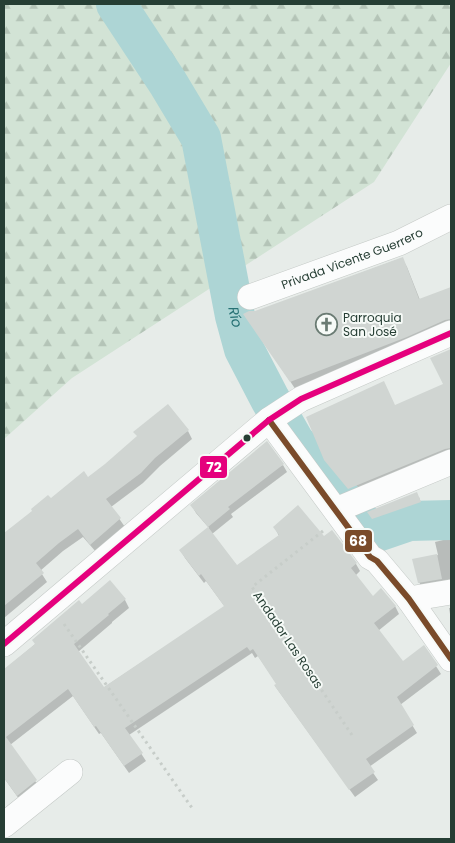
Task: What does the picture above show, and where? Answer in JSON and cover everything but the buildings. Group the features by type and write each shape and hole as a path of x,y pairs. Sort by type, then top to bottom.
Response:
{"street":[{"name":"Privada Vicente Guerrero","path":"250,297 399,243 451,217"},
{"path":"4,644 269,420 300,399 451,333"},
{"path":"269,420 370,557 377,561 409,599 451,659"},
{"path":"339,514 360,499 451,462"},
{"path":"409,599 451,592"},
{"path":"4,825 70,772"}],"path":[{"name":"Andador Las Rosas","path":"339,514 252,587 354,738"},
{"path":"50,604 192,808"}],"green space":[{"path":"4,4 451,4 451,63 374,182 72,378 4,439"}],"waterway":[{"name":"Río","path":"116,4 168,83 201,138 235,316 244,349 294,441 371,534 409,521 451,520"}],"transit line":[{"name":"72","path":"4,644 269,420 301,399 451,333"},
{"name":"68","path":"269,420 370,557 377,561 409,599 451,659"}],"place":[{"name":"Parroquia San José","path":"327,325"}]}
